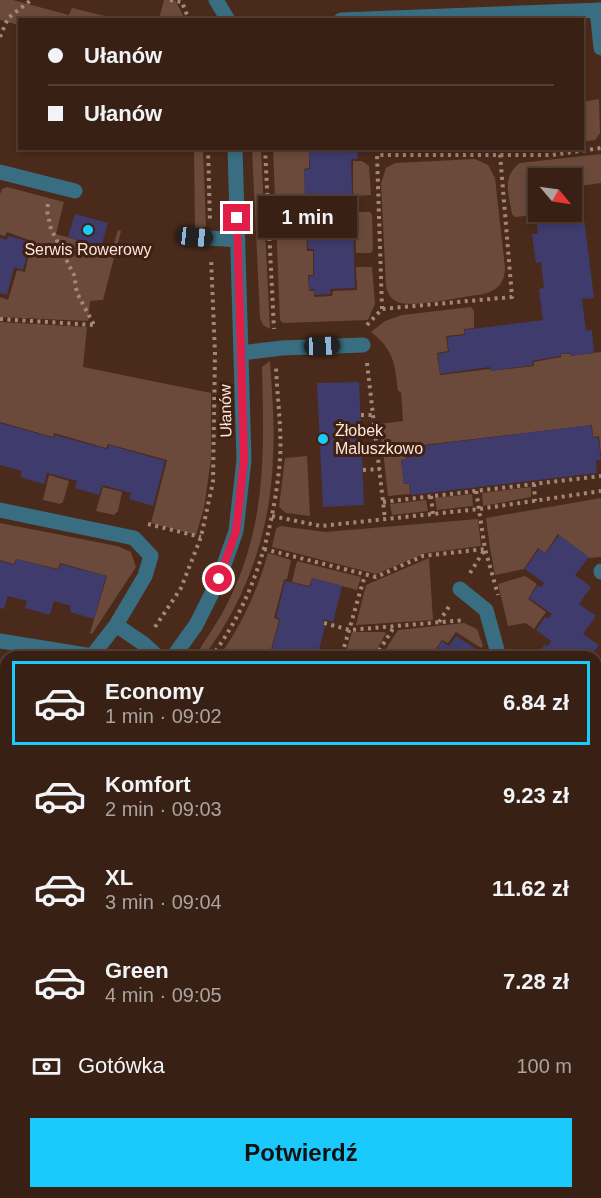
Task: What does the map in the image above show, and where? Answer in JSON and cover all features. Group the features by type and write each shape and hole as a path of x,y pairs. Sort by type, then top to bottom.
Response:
{"street":[{"path":"216,0 227,18"},
{"path":"358,18 445,8 599,10 601,48"},
{"name":"Ułanów","path":"177,651 196,624 214,588 236,531 244,460 235,150"},
{"path":"0,172 75,191"},
{"path":"203,238 238,240"},
{"path":"241,353 276,348 363,345"},
{"path":"0,510 134,538 151,556 145,576 116,625 96,651"},
{"path":"460,589 486,610 497,651"},
{"path":"116,625 152,651"},
{"path":"0,640 63,651"}],"path":[{"path":"0,37 8,18 31,0"},
{"path":"170,0 182,2 188,18"},
{"path":"357,325 369,325 382,309 377,154 552,155 601,148"},
{"path":"144,644 181,588 201,537 213,482 215,353 203,238 208,150"},
{"path":"216,651 228,635 249,593 264,549 272,516 280,457 265,150"},
{"path":"552,150 552,155"},
{"path":"382,309 512,297 500,154"},
{"path":"0,319 94,325 77,293 74,275 51,229 47,211 52,185"},
{"path":"370,379 385,519"},
{"path":"360,416 374,415"},
{"path":"363,470 380,469"},
{"path":"383,502 601,476"},
{"path":"534,484 535,501"},
{"path":"264,549 376,577 423,556 485,549 476,490"},
{"path":"272,516 321,526 433,515 601,492"},
{"path":"431,496 433,515"},
{"path":"343,651 365,574"},
{"path":"324,623 350,630 464,620 473,622"},
{"path":"379,651 394,626"}],"shaded area":[{"path":"0,0 13,0 69,15 72,8 113,18 18,18 18,25 0,20"},
{"path":"164,0 175,0 184,18 159,18"},
{"path":"599,99 600,133 595,140 584,142 584,102"},
{"path":"194,150 203,150 206,227 195,229"},
{"path":"252,150 261,150 270,329 263,325 260,318"},
{"path":"273,150 309,150 309,168 304,169 305,195 311,195 312,220 306,221 307,251 313,251 313,275 308,275 309,291 314,291 314,297 332,296 333,291 357,290 356,267 372,267 375,304 368,320 283,323 280,320"},
{"path":"601,154 601,183 582,186 582,168 528,168 528,216 515,217 512,214 508,193 508,180 514,168 520,163"},
{"path":"475,159 488,165 495,178 505,268 502,281 497,288 484,294 418,304 395,301 389,295 386,286 381,183 386,168 395,163"},
{"path":"353,161 362,161 369,166 371,195 353,196"},
{"path":"7,187 64,202 56,234 112,250 118,230 121,231 103,300 90,301 88,321 0,317 0,297 8,300 17,270 25,272 32,241 7,232 5,236 0,235 0,194 2,189"},
{"path":"355,212 370,212 372,215 373,250 371,253 356,253"},
{"path":"471,307 474,311 474,328 464,329 464,334 446,336 448,351 437,353 440,375 534,366 534,362 561,357 561,354 571,356 601,352 601,455 599,436 593,437 592,425 405,447 406,459 401,460 404,484 409,484 410,494 388,496 380,424 403,421 401,392 398,391 394,365 389,351 371,332 385,321 402,315"},
{"path":"0,322 87,327 83,367 211,393 211,459 204,508 196,535 151,523 167,460 108,444 106,448 54,433 53,437 0,422"},
{"path":"270,361 273,457 262,537 244,588 232,612 207,651 199,651 228,602 241,573 250,544 256,516 262,458 262,367"},
{"path":"307,456 310,516 286,513 279,507 285,458"},
{"path":"49,475 69,481 63,502 60,504 43,500"},
{"path":"103,487 122,492 118,511 114,515 96,511"},
{"path":"531,487 531,497 483,506 482,493"},
{"path":"472,494 473,506 437,510 435,498"},
{"path":"601,498 601,557 589,558 558,534 545,553 538,548 524,569 495,575 486,518"},
{"path":"426,500 428,511 392,515 390,504"},
{"path":"478,519 481,546 426,553 376,574 272,547 276,529 280,526 325,532"},
{"path":"0,523 117,546 131,552 136,567 92,634 90,633 107,576 60,563 58,569 16,559 14,564 0,560"},
{"path":"268,553 291,560 274,618 279,620 271,651 223,651 248,607"},
{"path":"429,558 433,620 356,625 366,585"},
{"path":"297,561 361,577 357,590 312,578 309,586 292,582"},
{"path":"525,576 537,584 528,599 546,612 534,629 526,623 508,626 498,584"},
{"path":"464,623 477,629 483,646 481,648 456,632 448,643 442,640 434,651 385,651 398,630"},
{"path":"352,632 386,633 376,651 350,651 347,649"}],"building":[{"path":"309,150 357,150 358,159 351,159 355,288 330,289 330,294 315,295 314,289 309,290 309,276 314,276 314,249 308,249 307,221 312,221 311,194 305,195 304,170 310,169"},
{"path":"582,203 594,298 582,299 586,331 592,330 594,353 571,356 571,353 560,354 560,356 532,361 533,365 491,371 490,367 440,374 438,354 449,352 447,337 465,335 464,330 543,320 539,289 544,288 541,262 536,263 532,234 538,234 536,222 582,222"},
{"name":"Serwis Rowerowy","path":"75,214 108,223 101,247 68,237"},
{"path":"8,236 31,242 23,270 14,267 7,295 0,293 0,238 7,240"},
{"path":"359,382 364,505 323,507 317,383"},
{"path":"0,423 54,438 55,435 107,449 109,445 165,461 153,506 129,499 131,493 102,485 99,495 75,488 77,481 47,473 44,484 20,477 22,471 0,465"},
{"path":"591,425 593,438 598,437 601,460 596,461 597,473 411,495 409,483 404,484 401,460 407,459 405,448"},
{"path":"559,535 589,557 575,575 591,587 579,604 596,616 583,634 599,645 594,651 540,651 545,644 548,646 551,641 536,630 545,617 548,619 552,614 529,598 538,585 541,587 544,583 525,569 539,549 545,554"},
{"path":"16,559 59,570 60,564 106,576 94,619 70,612 71,606 54,601 50,615 25,608 27,601 8,596 4,609 0,608 0,561 15,565"},
{"path":"312,578 342,586 333,622 324,619 323,626 325,627 319,651 272,651 280,619 276,618 285,581 310,587"},
{"path":"456,636 479,651 436,651 442,641 449,646"}],"place":[{"name":"Serwis Rowerowy","path":"88,230"},
{"name":"Żłobek Maluszkowo","path":"323,439"}],"route":[{"path":"219,579 236,531 244,460 237,218"}]}
